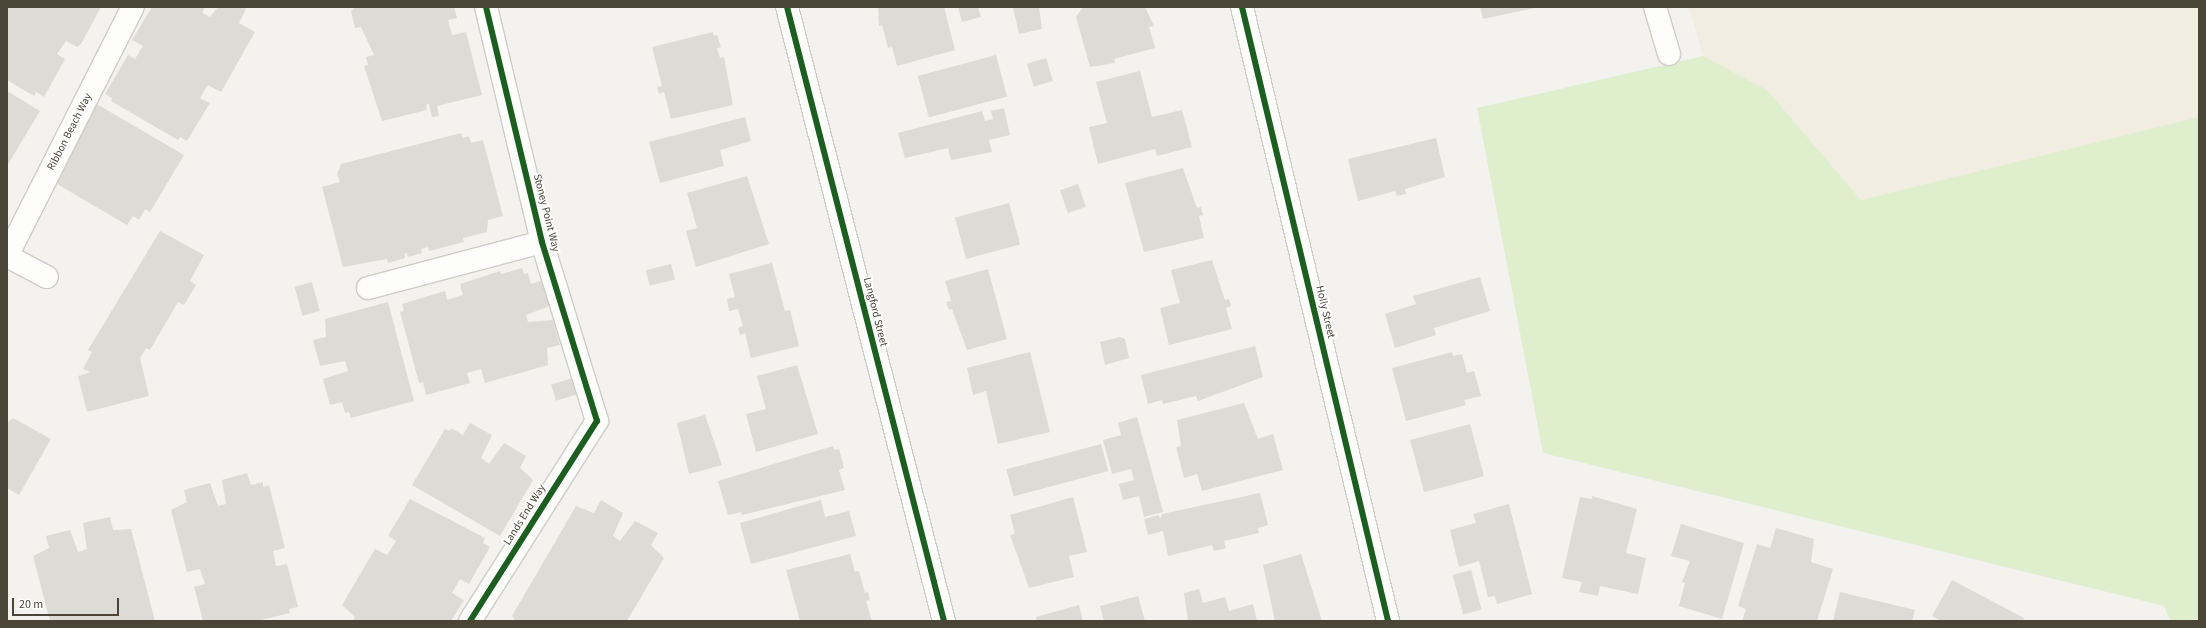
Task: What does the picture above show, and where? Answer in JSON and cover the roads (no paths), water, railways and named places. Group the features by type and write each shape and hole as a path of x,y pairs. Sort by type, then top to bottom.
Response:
{"street":[{"name":"Ribbon Beach Way","path":"47,277 7,256 133,7"},
{"name":"Stoney Point Way","path":"486,7 542,242 597,421"},
{"name":"Langford Street","path":"788,7 944,621"},
{"name":"Holly Street","path":"1242,7 1388,621"},
{"path":"1655,7 1668,54"},
{"path":"368,288 542,242"},
{"name":"Lands End Way","path":"470,621 597,421"}]}
